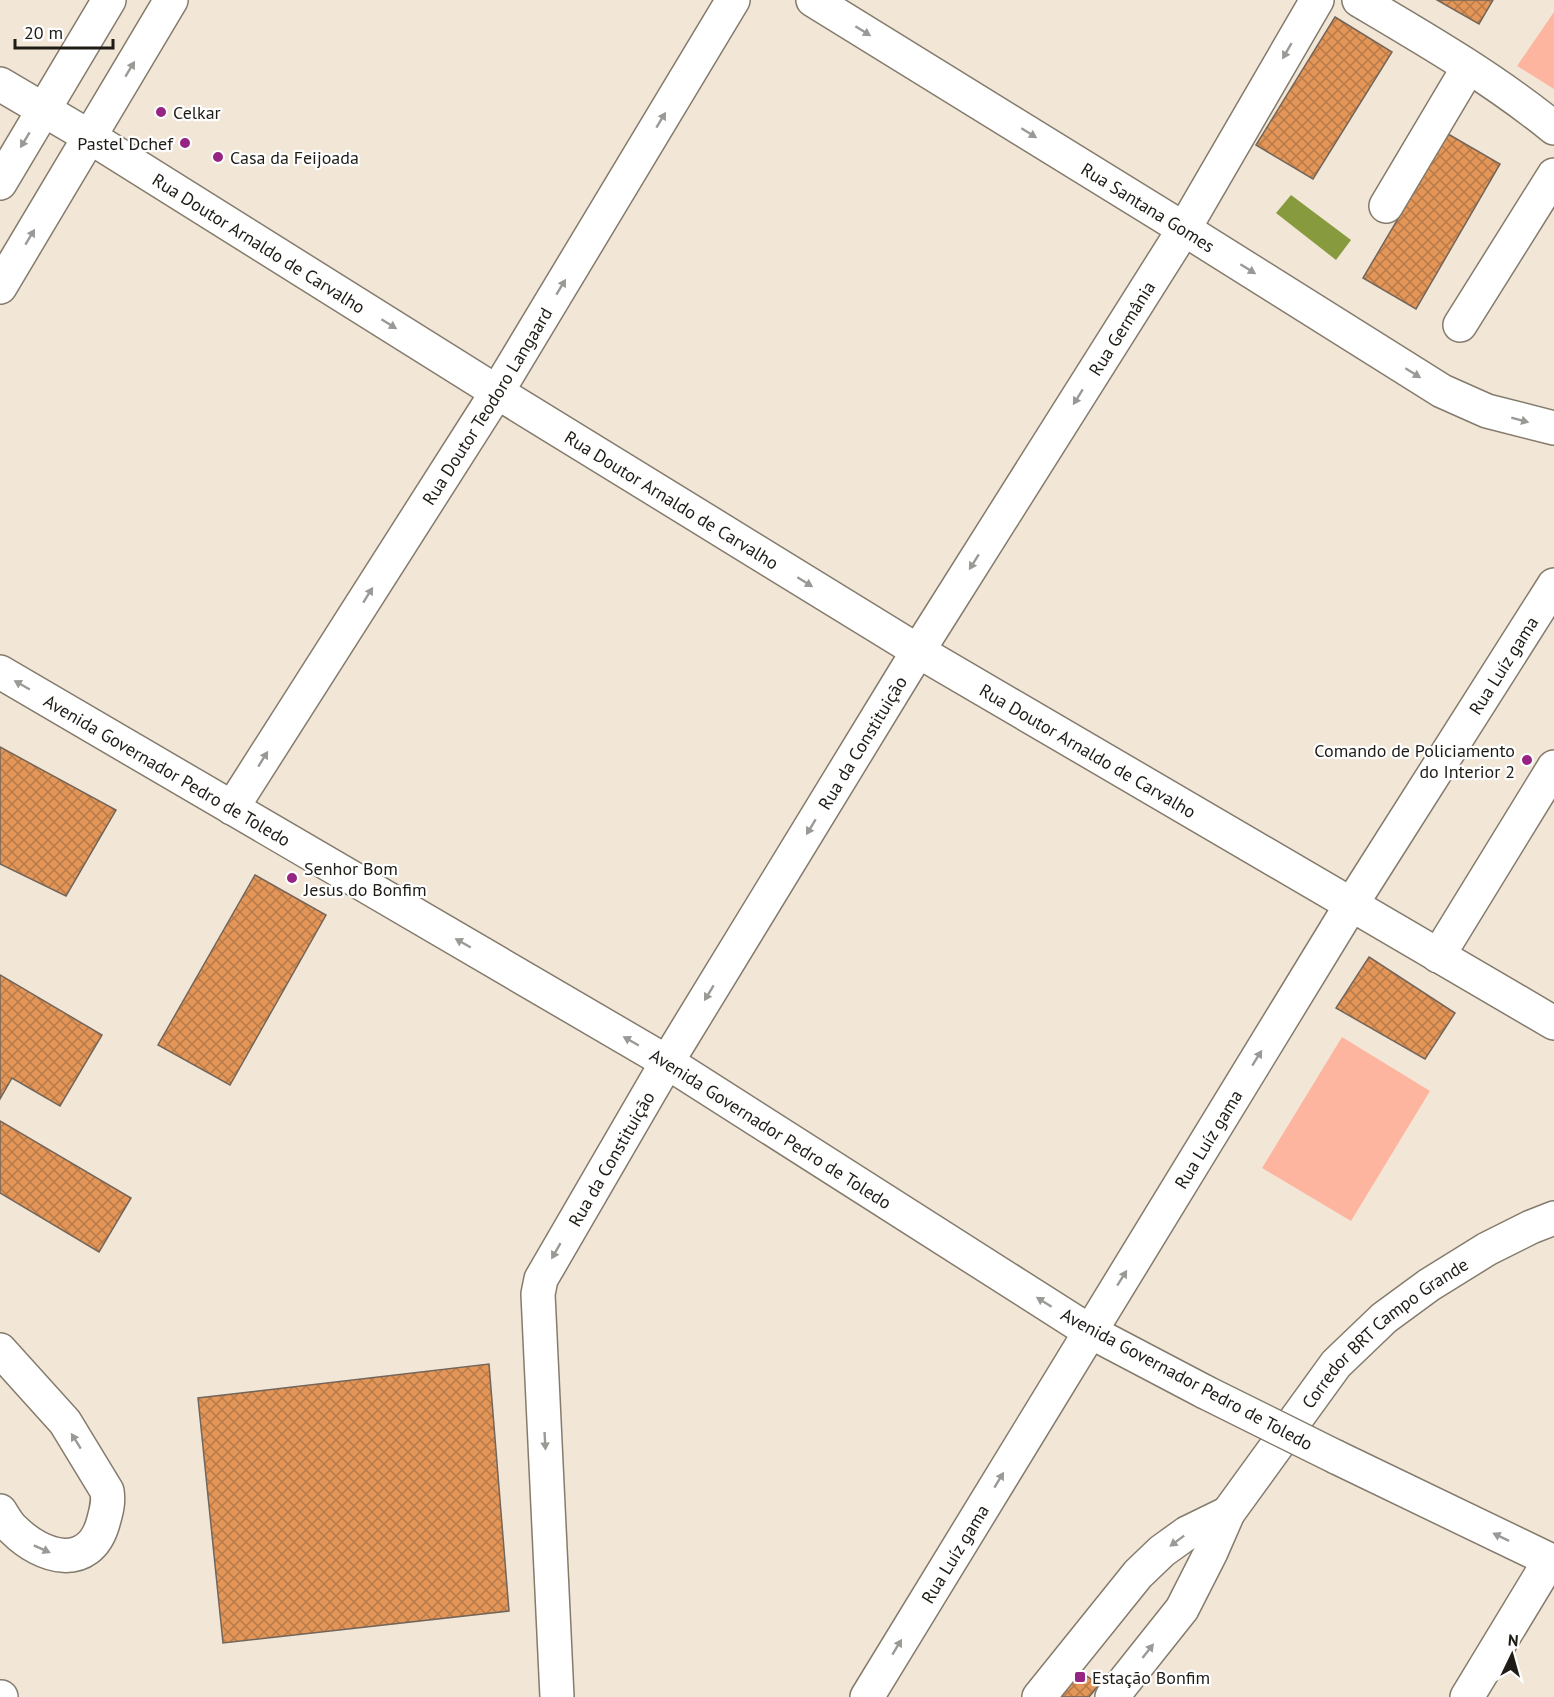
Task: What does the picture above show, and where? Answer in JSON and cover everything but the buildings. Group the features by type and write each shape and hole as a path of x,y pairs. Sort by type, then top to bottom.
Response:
{"street":[{"path":"0,183 110,0"},
{"path":"0,287 171,0"},
{"name":"Rua Doutor Teodoro Langaard","path":"232,808 497,392 733,0"},
{"name":"Rua Santana Gomes","path":"813,0 1442,391 1487,411 1554,428"},
{"name":"Rua Germânia","path":"918,651 1184,229 1317,0"},
{"path":"1359,0 1468,68 1533,111 1554,128"},
{"path":"1386,206 1468,68"},
{"name":"Rua Doutor Arnaldo de Carvalho","path":"0,84 90,137 497,392 918,651 1554,1023"},
{"path":"1460,325 1554,175"},
{"name":"Rua Luíz gama","path":"867,1697 1351,905 1554,585"},
{"name":"Rua da Constituição","path":"557,1697 539,1285 544,1271 667,1062 918,651"},
{"name":"Avenida Governador Pedro de Toledo","path":"0,672 667,1062 1089,1331 1205,1392 1552,1561"},
{"path":"1438,956 1554,767"},
{"name":"Corredor BRT Campo Grande","path":"1112,1697 1182,1609 1228,1513 1336,1364 1384,1318 1429,1285 1487,1249 1554,1218"},
{"path":"0,1350 65,1422 107,1491 108,1500 97,1540 86,1551 76,1555 60,1556 44,1551 28,1542 13,1529 0,1511"},
{"name":"Corredor BRT Campo Grande","path":"1039,1697 1138,1574 1162,1551 1187,1533 1228,1513"},
{"path":"1467,1697 1552,1561"}],"shaded area":[{"path":"1554,12 1554,89 1517,66"},
{"path":"1291,195 1351,240 1336,260 1276,213"},
{"path":"1342,1037 1430,1091 1351,1221 1262,1168"}],"place":[{"name":"Celkar","path":"161,112"},
{"name":"Pastel Dchef","path":"185,143"},
{"name":"Casa da Feijoada","path":"218,157"},
{"name":"Comando de Policiamento do Interior 2","path":"1527,760"},
{"name":"Senhor Bom Jesus do Bonfim","path":"292,878"},
{"name":"Estação Bonfim","path":"1080,1677"}]}
